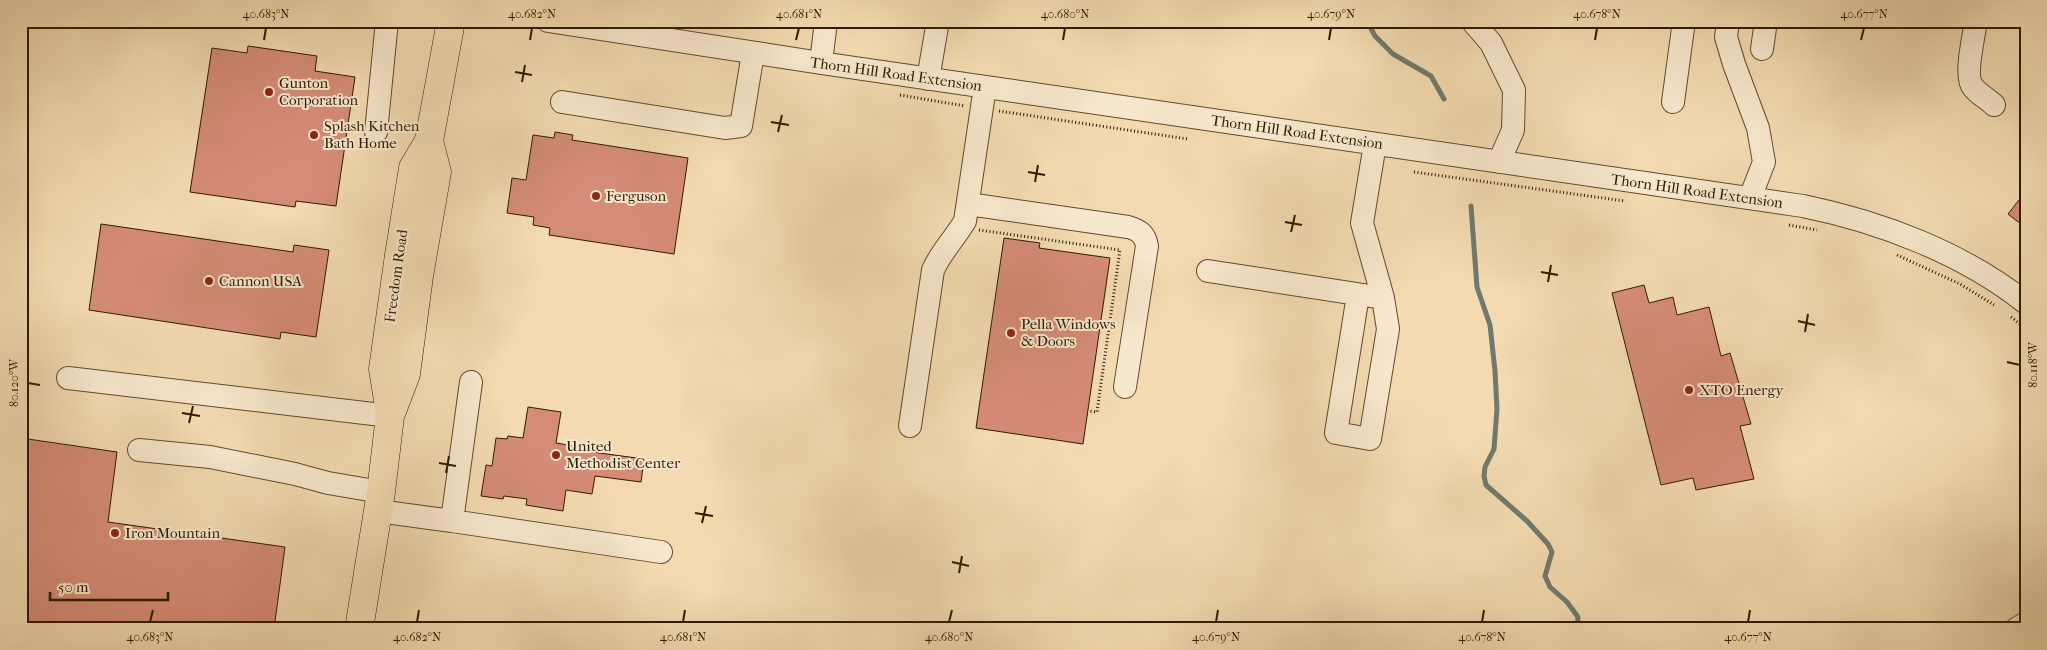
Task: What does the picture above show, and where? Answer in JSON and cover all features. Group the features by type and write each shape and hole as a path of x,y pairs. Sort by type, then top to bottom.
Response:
{"main road":[{"name":"Freedom Road","path":"359,629 380,502 390,416 383,369 392,304 413,168 429,141 451,21"}],"street":[{"path":"376,132 388,21"},
{"name":"Thorn Hill Road Extension","path":"548,21 928,79 987,105 1375,144 1750,198 1831,212 1904,236 1958,261 1994,281 2026,303"},
{"path":"821,63 826,21"},
{"path":"928,79 938,21"},
{"path":"1472,21 1491,44 1514,90 1513,130 1499,162"},
{"path":"1673,102 1684,21"},
{"path":"1728,21 1726,37 1758,128 1764,162 1750,198"},
{"path":"1762,49 1766,21"},
{"path":"1976,21 1970,81 1972,87 1994,105"},
{"path":"562,102 725,128 740,126 752,52"},
{"path":"910,426 933,270 937,260 959,232 964,221 976,205 987,105"},
{"path":"1358,295 1336,433 1370,439 1388,329 1383,298 1362,223 1375,144"},
{"path":"976,205 1136,229 1146,239 1147,246 1125,387"},
{"path":"1208,271 1383,298"},
{"path":"68,378 390,416"},
{"path":"452,521 471,382"},
{"path":"139,450 210,457 295,474 328,483 380,502 452,521 661,552"},
{"path":"2016,629 2026,623"}],"path":[{"path":"900,96 987,105 997,111 1188,138"},
{"path":"1414,172 1630,202"},
{"path":"976,205 979,230 1120,250 1098,412 1088,411"},
{"path":"1789,225 1818,230"},
{"path":"1891,252 1960,284 1999,308"},
{"path":"2006,313 2026,329"}],"building":[{"path":"248,46 317,56 315,71 355,77 336,206 296,201 295,207 190,192 212,48 247,53"},
{"name":"Ferguson","path":"555,132 573,135 572,140 688,158 674,254 549,235 550,228 533,225 534,217 507,213 512,178 526,180 533,135 554,138"},
{"path":"2026,191 2026,228 2008,214"},
{"name":"Cannon USA","path":"101,224 293,252 294,245 329,250 316,337 281,332 280,339 89,310"},
{"path":"1004,238 1040,243 1039,248 1110,258 1083,444 976,428"},
{"name":"XTO Energy","path":"1644,285 1649,303 1673,297 1677,315 1709,307 1721,356 1730,353 1751,424 1740,426 1754,479 1696,490 1693,478 1661,485 1612,293"},
{"name":"United Methodist Center","path":"528,407 561,412 556,443 593,449 592,452 644,459 641,482 595,476 592,494 566,490 563,511 526,505 527,499 504,496 503,499 481,496 486,465 492,466 496,438 507,439 508,436 523,438"},
{"name":"Iron Mountain","path":"21,438 117,452 108,522 285,547 274,629 21,629"}],"waterway":[{"path":"1367,21 1375,36 1393,54 1431,76 1444,99"},
{"path":"1471,206 1477,287 1490,325 1495,371 1497,409 1494,449 1485,467 1486,485 1527,521 1548,544 1552,552 1545,576 1550,587 1567,602 1578,617 1577,629"}],"place":[{"name":"Gunton Corporation","path":"269,92"},
{"name":"Splash Kitchen Bath Home","path":"314,135"},
{"name":"Ferguson","path":"596,196"},
{"name":"Cannon USA","path":"209,281"},
{"name":"Pella Windows & Doors","path":"1011,333"},
{"name":"XTO Energy","path":"1689,390"},
{"name":"United Methodist Center","path":"556,455"},
{"name":"Iron Mountain","path":"115,533"}]}
